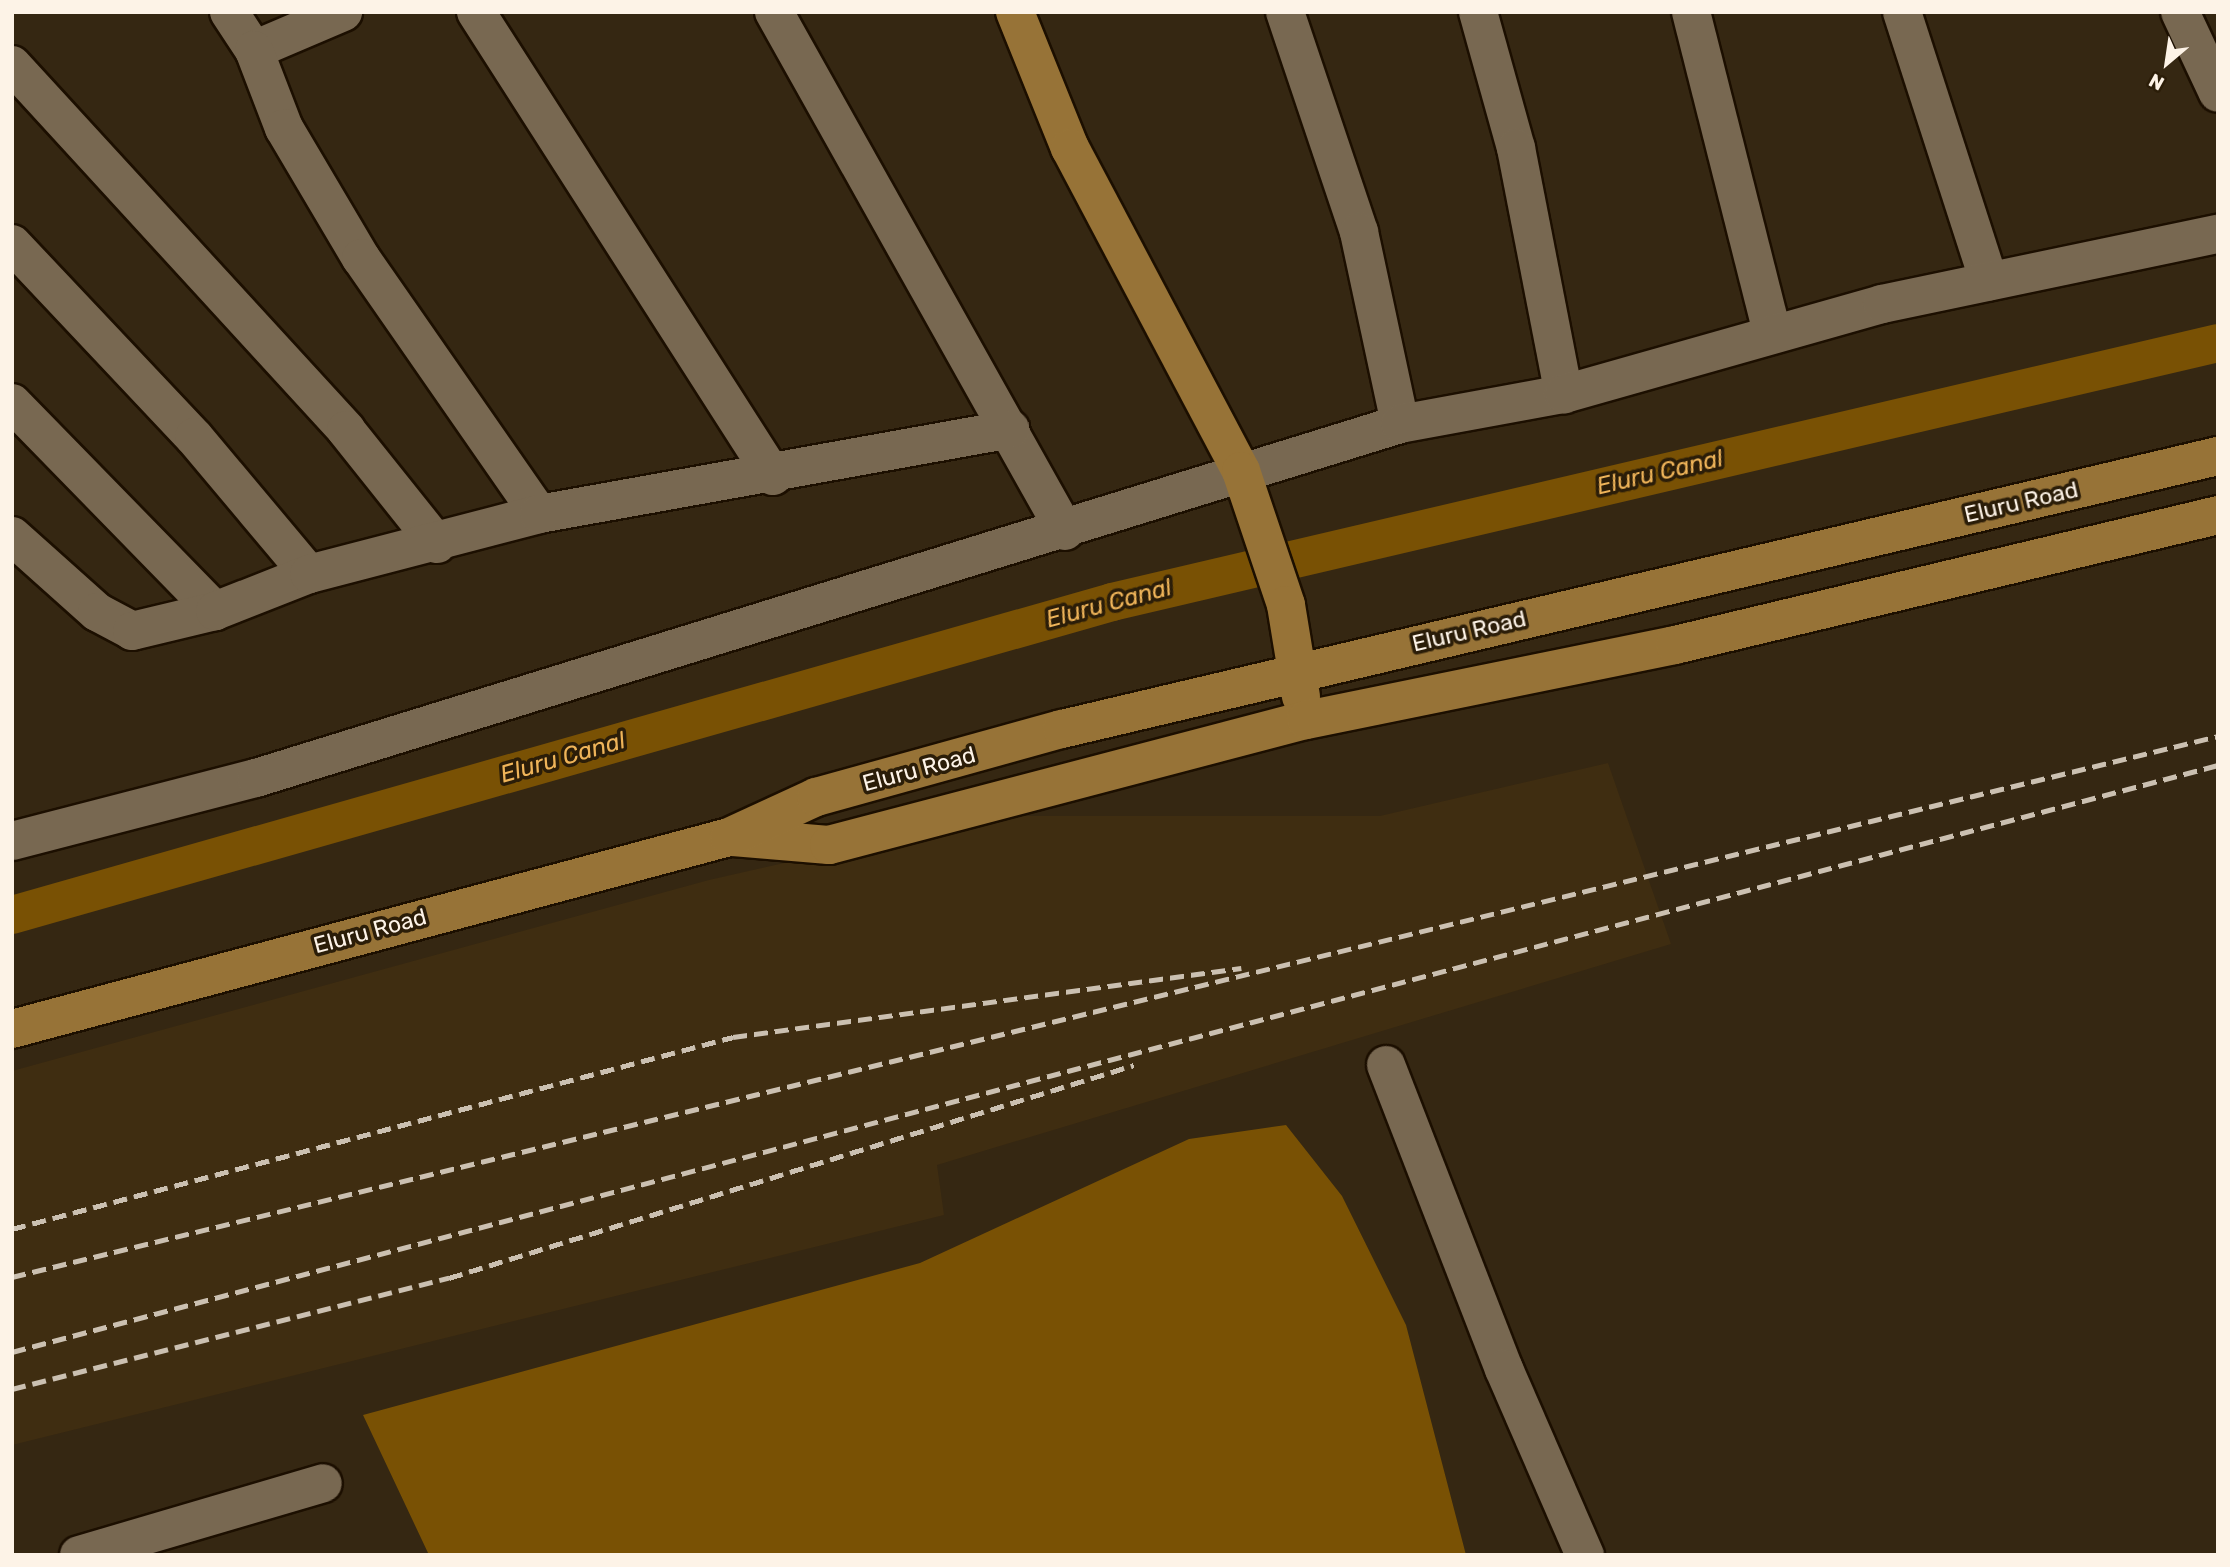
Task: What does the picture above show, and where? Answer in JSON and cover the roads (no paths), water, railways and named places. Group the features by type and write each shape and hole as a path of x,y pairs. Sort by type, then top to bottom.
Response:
{"main road":[{"path":"1015,12 1070,148 1241,471 1267,534 1286,605 1294,672 1306,720"},
{"name":"Eluru Road","path":"12,1029 729,837 816,797 1062,729 1294,672 2218,456"},
{"name":"Eluru Road","path":"729,837 830,845 1078,777 1306,720 1675,645 2218,515"},
{"path":"1062,729 1078,777"}],"street":[{"path":"229,12 254,50 284,128 361,258 539,514"},
{"path":"254,50 343,12"},
{"path":"476,12 773,476"},
{"path":"774,12 1016,437 1065,531"},
{"path":"1284,12 1359,232 1400,424"},
{"path":"1478,12 1516,148 1564,394"},
{"path":"1691,12 1772,332"},
{"path":"1902,12 1989,281"},
{"path":"2180,12 2218,93"},
{"path":"12,65 254,325 437,544"},
{"path":"12,841 257,778 1065,531 1241,471 1400,424 1564,394 1772,332 1989,281 2218,233"},
{"path":"12,244 194,437 309,574"},
{"path":"12,403 215,611"},
{"path":"12,536 97,612 132,631 215,611 309,574 437,544 539,514 1016,437"},
{"path":"1386,1065 1504,1369 1585,1555"},
{"path":"79,1555 323,1483"}],"waterway":[{"name":"Eluru Canal","path":"12,915 1112,602 2218,343"}],"railway":[{"path":"12,1277 2218,736"},
{"path":"12,1352 2218,765"},
{"path":"12,1229 733,1037 1241,968"},
{"path":"12,1389 449,1278 1134,1065"}]}
